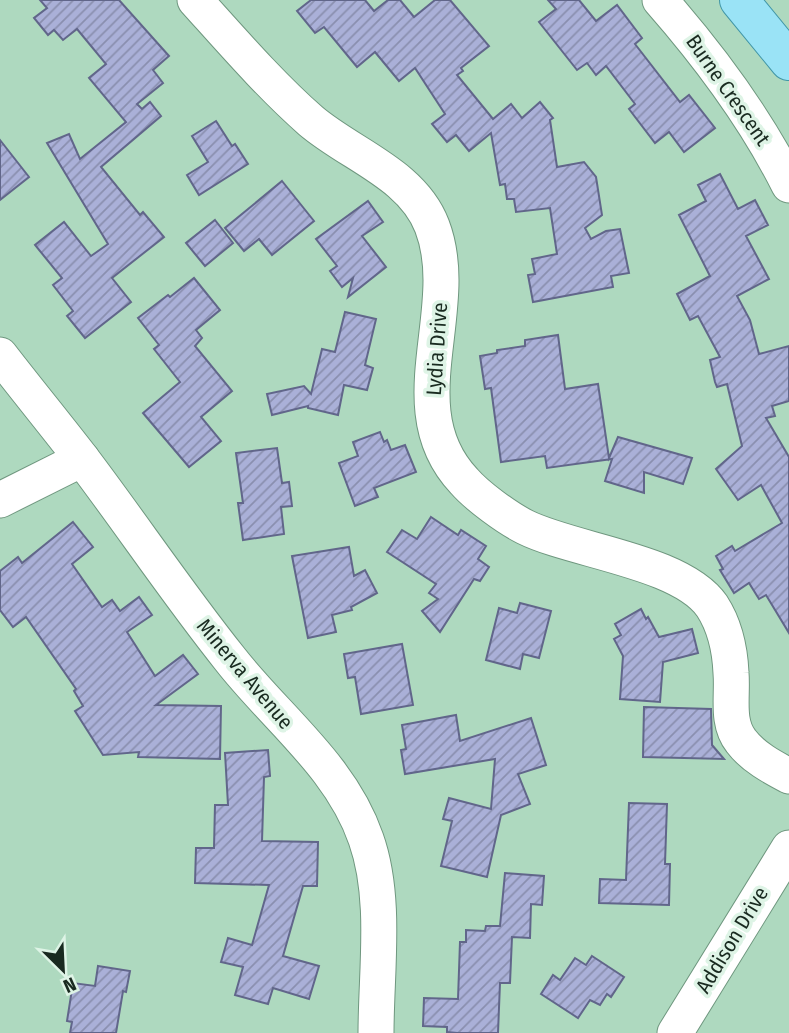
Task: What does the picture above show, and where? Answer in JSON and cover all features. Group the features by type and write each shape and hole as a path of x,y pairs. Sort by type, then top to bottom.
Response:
{"main road":[{"path":"739,0 789,61"}],"street":[{"name":"Lydia Drive","path":"195,0 312,122 392,177 417,200 431,225 441,258 441,286 430,378 433,416 443,453 464,481 524,526 652,569 690,587 711,605 727,639 735,731 741,742 754,755 789,776"},
{"name":"Burne Crescent","path":"660,0 741,100 789,186"},
{"name":"Minerva Avenue","path":"0,355 82,459 198,620 337,781 355,809 367,841 378,887 376,1033"},
{"path":"0,500 82,459"},
{"name":"Addison Drive","path":"675,1033 789,848"}],"building":[{"path":"40,0 119,0 169,56 153,70 163,83 137,104 142,109 150,102 161,116 101,167 140,215 143,212 164,237 112,278 131,302 85,338 67,316 73,311 53,285 62,278 35,245 64,222 91,256 108,244 47,143 69,134 80,159 126,122 89,78 106,64 77,29 63,40 54,30 48,35 34,18 47,8"},
{"path":"311,0 365,0 374,11 388,0 400,0 414,17 435,0 450,0 489,46 461,68 463,71 457,75 493,119 511,104 522,118 540,102 553,118 550,120 557,167 584,162 596,177 602,215 585,228 591,239 606,231 620,229 629,273 611,276 613,287 533,302 528,275 535,274 532,259 557,254 550,208 516,212 514,199 507,199 505,184 500,185 491,133 469,151 456,135 447,142 432,124 445,114 415,68 399,81 375,52 357,67 324,27 315,33 297,11"},
{"path":"548,0 579,0 596,21 617,5 642,38 635,44 680,102 689,95 715,128 684,152 669,132 655,143 629,109 635,104 606,66 596,75 587,63 577,70 539,22 556,9"},
{"path":"216,121 248,164 199,195 187,175 208,162 192,136"},
{"path":"0,140 29,177 0,200"},
{"path":"720,174 738,209 755,200 768,225 746,236 769,279 737,296 750,320 759,354 789,346 789,401 772,406 775,416 766,418 789,457 789,633 766,595 759,599 749,583 734,593 720,570 723,569 716,556 732,546 735,551 782,523 761,485 738,500 716,469 742,446 727,384 717,387 715,382 710,360 720,357 698,316 690,320 677,294 710,276 679,215 706,201 698,185"},
{"path":"282,181 314,221 272,255 259,239 244,251 225,228"},
{"path":"368,201 383,222 362,236 386,267 348,297 353,278 342,287 330,271 337,266 316,239"},
{"path":"215,220 233,243 205,266 186,243"},
{"path":"194,278 220,310 196,330 202,338 195,346 232,391 201,417 221,441 189,467 143,413 180,382 154,349 159,345 138,318"},
{"path":"345,312 376,319 365,365 373,368 367,390 344,385 338,415 308,406 272,415 267,394 304,386 311,394 322,349 335,352"},
{"path":"558,335 565,389 598,384 609,458 618,437 692,458 683,484 644,472 644,493 605,481 612,459 547,468 545,456 501,462 491,388 485,389 480,356 497,353 497,350 525,346 525,340"},
{"path":"380,432 391,450 405,445 416,472 374,488 378,497 355,506 339,463 358,456 353,442"},
{"path":"277,448 282,483 289,482 292,506 281,507 284,534 243,540 238,503 243,503 236,453"},
{"path":"431,517 458,535 461,530 486,546 478,559 489,567 480,581 474,579 440,632 422,611 438,599 429,593 436,584 387,552 402,530 417,539"},
{"path":"73,522 93,547 72,564 102,607 112,600 120,611 139,597 152,615 127,632 155,676 183,655 198,674 156,705 221,706 220,759 138,757 139,752 103,755 75,711 83,706 74,691 76,689 26,617 13,627 0,610 0,571 18,557 22,563"},
{"path":"349,547 354,576 365,570 377,593 351,607 352,610 332,615 336,632 308,638 292,556"},
{"path":"520,603 551,611 539,658 523,654 520,669 486,660 499,608 517,613"},
{"path":"641,609 659,637 692,629 698,653 663,662 660,702 620,699 623,656 614,639 621,635 615,624"},
{"path":"402,644 413,705 361,714 355,677 348,678 344,654"},
{"path":"644,707 711,709 712,745 724,759 643,757"},
{"path":"456,715 460,741 531,718 546,765 518,774 530,804 501,815 487,877 441,866 452,821 443,819 449,798 491,809 495,759 405,774 401,750 406,749 402,725"},
{"path":"268,750 270,776 264,777 262,841 318,842 317,886 303,886 283,956 319,966 309,999 273,988 268,1004 235,995 243,967 221,962 228,938 252,945 269,885 195,883 196,848 214,848 215,805 228,805 225,753"},
{"path":"629,803 667,804 665,864 670,864 669,905 599,903 600,879 626,880"},
{"path":"505,873 544,876 542,905 531,904 530,938 512,937 510,983 500,983 498,1033 457,1033 447,1032 447,1027 423,1026 424,998 458,999 460,942 466,942 466,930 485,931 486,926 500,926"},
{"path":"592,956 624,977 611,997 607,994 600,1005 590,1000 578,1018 541,994 553,975 560,980 575,958 586,965"},
{"path":"98,966 130,971 126,992 123,991 116,1033 70,1033 72,1022 67,1021 73,983 95,986"}]}
